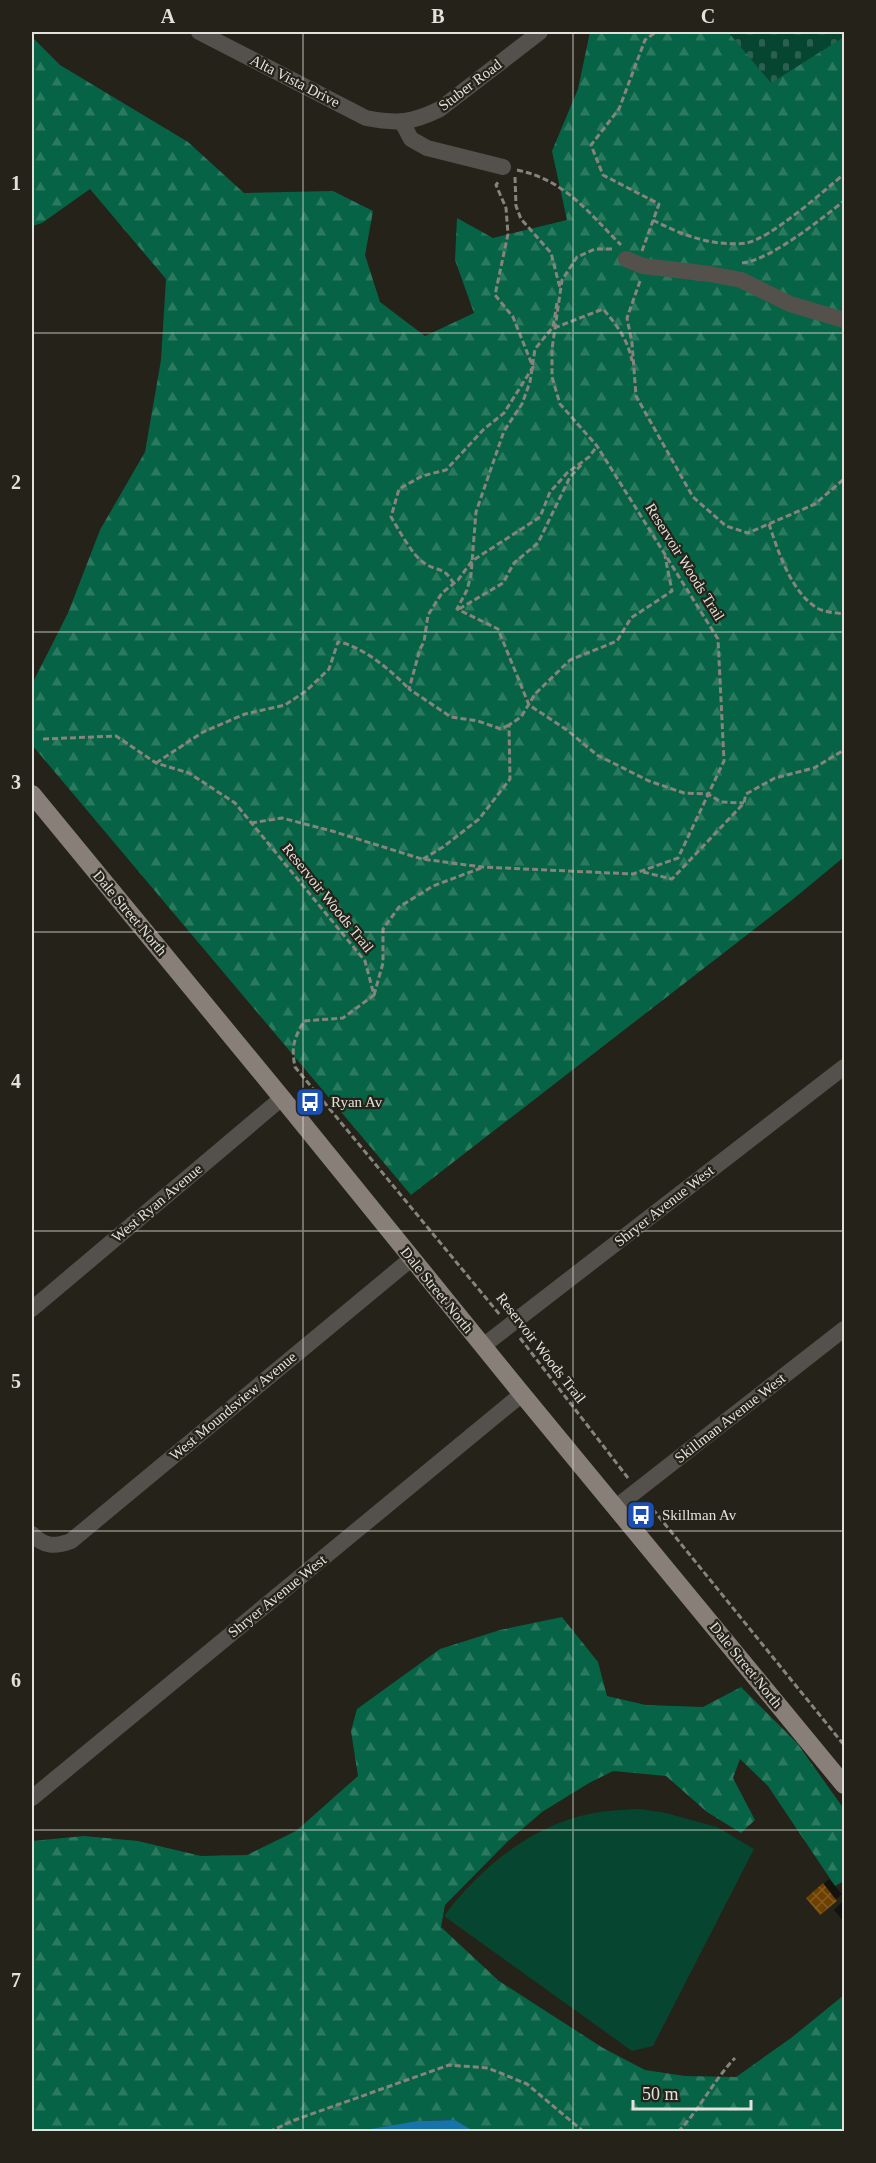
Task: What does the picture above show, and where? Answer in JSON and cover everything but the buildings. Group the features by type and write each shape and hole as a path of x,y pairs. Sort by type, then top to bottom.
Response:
{"main road":[{"name":"Dale Street North","path":"32,794 844,1785"}],"street":[{"name":"Alta Vista Drive","path":"199,32 366,118 398,122"},
{"name":"Stuber Road","path":"398,122 422,118 440,109 540,32"},
{"path":"398,122 411,139 427,148 509,168"},
{"path":"626,259 643,266 741,280 790,304 844,320"},
{"name":"Shryer Avenue West","path":"483,1346 844,1067"},
{"name":"West Ryan Avenue","path":"32,1309 282,1098"},
{"name":"West Moundsview Avenue","path":"32,1534 41,1543 51,1546 71,1541 411,1259"},
{"name":"Skillman Avenue West","path":"616,1507 844,1329"},
{"name":"Shryer Avenue West","path":"32,1798 522,1394"}],"path":[{"path":"656,32 645,40 619,109 591,145 603,175 659,204 641,255 643,266 639,287 627,318 636,396 693,497 726,526 748,533 815,504 844,479"},
{"path":"509,168 516,206 521,219 551,253 561,292"},
{"path":"509,168 496,185 506,208 508,234 495,295 513,317 532,367"},
{"name":"Reservoir Woods Trail","path":"250,823 282,818 332,831 422,860 482,867 633,874 678,858 724,761 718,639 597,446 560,404 552,377 554,328 562,280 577,257 596,249 624,249 562,187 531,173 509,168"},
{"path":"653,220 671,230 699,239 723,243 748,243 768,233 844,174"},
{"path":"738,263 770,252 809,228 844,201"},
{"path":"457,609 467,590 476,512 504,431 522,405 530,382 535,349 554,328 603,309 619,327 630,349 635,382"},
{"path":"454,584 447,572 423,563 404,539 391,517 399,489 422,476 446,470 484,429 504,413 532,367"},
{"path":"457,609 503,583 514,563 538,543 570,477 597,446"},
{"path":"409,689 424,642 428,615 442,593 454,584 472,561 540,517 550,492 567,473 589,457"},
{"path":"769,524 780,558 802,593 818,608 844,614"},
{"path":"156,763 203,732 245,714 285,705 292,701 323,677 329,669 338,642 347,643 371,658 409,689 451,717 478,721 501,729 521,717 535,694 570,660 617,640 631,618 672,591 665,552"},
{"path":"457,609 498,629 529,705 567,730 597,755 649,781 684,793 708,794 721,802 744,803"},
{"path":"422,860 479,819 510,779 510,725"},
{"name":"Reservoir Woods Trail","path":"44,739 116,736 156,763 189,773 235,803 365,962 374,995"},
{"path":"641,871 672,879 744,803 746,794 775,778 814,768 844,750"},
{"name":"Reservoir Woods Trail","path":"482,867 433,886 399,907 383,929 383,963 374,995 343,1018 304,1021 294,1040 292,1054 295,1067 509,1325 637,1490 844,1744"},
{"path":"678,2132 735,2058"},
{"path":"269,2132 292,2121 449,2065 488,2068 526,2084 584,2132"}],"green space":[{"path":"590,32 844,32 844,857 792,900 411,1195 32,745 32,684 68,613 100,530 145,452 161,360 166,279 90,189 42,223 32,226 32,37 60,65 188,142 244,193 333,191 373,211 365,255 380,302 425,336 474,313 455,260 457,218 493,238 567,220 552,151 578,89"},
{"path":"728,32 844,32 844,37 771,83"},
{"path":"562,1617 598,1662 607,1696 646,1705 703,1707 741,1687 797,1743 844,1809 844,1881 835,1886 768,1786 740,1759 733,1778 755,1820 741,1833 707,1812 666,1776 613,1771 542,1812 507,1842 445,1905 441,1927 499,1981 603,2048 645,2070 685,2076 736,2077 791,2038 844,1995 844,2131 473,2132 455,2120 417,2121 359,2132 32,2132 32,1841 84,1836 138,1841 201,1856 247,1855 296,1831 358,1776 351,1731 357,1709 440,1649 500,1630"},
{"path":"640,1809 666,1813 717,1827 754,1849 653,2046 632,2051 444,1916 490,1866 527,1839 547,1828 589,1814"}],"water":[{"path":"455,2120 473,2131 359,2131 417,2121"}],"place":[{"name":"Ryan Av","path":"310,1102"},
{"name":"Skillman Av","path":"641,1515"}]}
